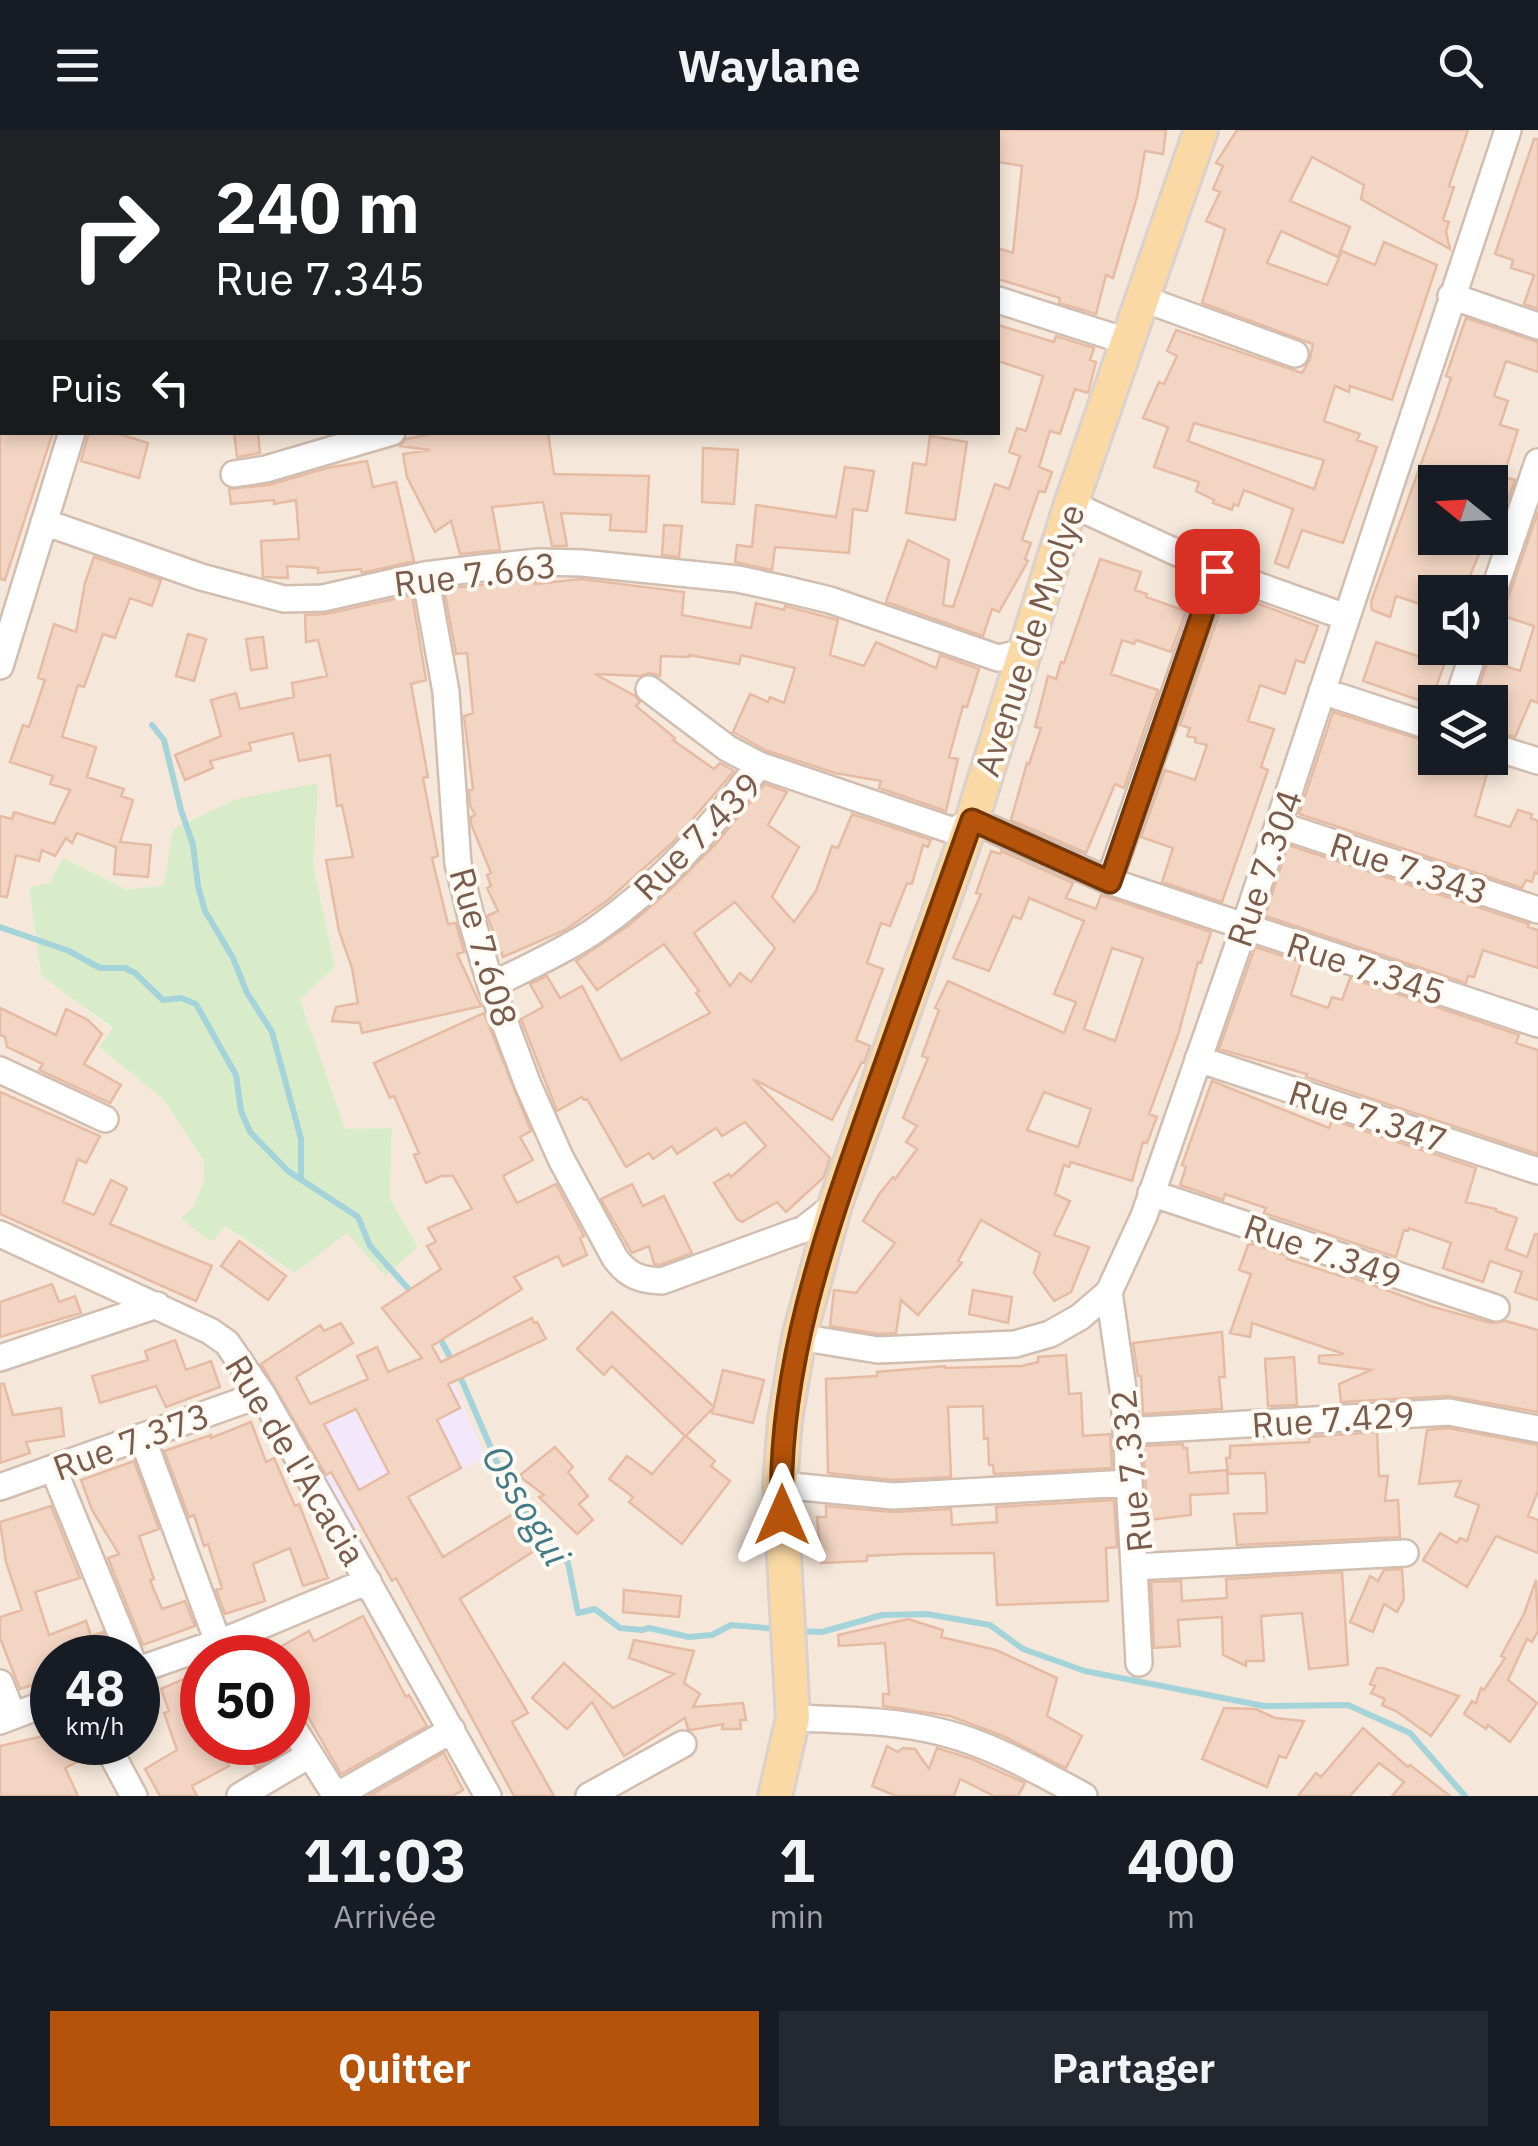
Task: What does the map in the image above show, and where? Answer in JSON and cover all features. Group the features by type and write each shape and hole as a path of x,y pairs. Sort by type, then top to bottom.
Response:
{"main road":[{"name":"Avenue de Mvolye","path":"775,1796 794,1718 780,1485 785,1420 799,1338 835,1204 972,820 1126,341 1201,130"}],"street":[{"name":"Rue 7.304","path":"799,1338 878,1350 1015,1344 1050,1334 1080,1317 1109,1292 1132,1247 1244,928 1508,130"},
{"path":"1451,296 1538,326"},
{"path":"1141,298 1295,354"},
{"path":"1000,301 1126,341"},
{"path":"0,666 71,435"},
{"path":"234,474 382,435"},
{"path":"1499,575 1538,462"},
{"path":"1072,504 1217,571 1346,617"},
{"name":"Rue 7.663","path":"44,522 201,578 284,599 323,598 425,575 538,562 582,563 738,579 830,600 998,658 1026,652"},
{"path":"1110,882 1217,571"},
{"name":"Rue 7.608","path":"425,575 446,692 458,864 491,986 561,1159 615,1258 626,1273 662,1281 804,1228 835,1204"},
{"path":"649,689 727,748 759,765"},
{"path":"1322,691 1418,722"},
{"path":"1508,752 1538,761"},
{"name":"Rue 7.439","path":"491,986 592,933 630,904 683,859 759,765 954,831 972,820"},
{"name":"Rue 7.345","path":"972,820 1110,882 1538,1024"},
{"name":"Rue 7.343","path":"1279,826 1538,910"},
{"name":"Rue 7.347","path":"1198,1059 1538,1171"},
{"path":"0,1070 105,1119"},
{"name":"Rue 7.349","path":"1151,1193 1496,1308"},
{"name":"Rue de l'Acacia","path":"1,1236 210,1331 227,1343 262,1394 488,1796"},
{"name":"Rue 7.332","path":"1109,1292 1126,1431 1134,1567 1405,1552"},
{"path":"0,1358 156,1306"},
{"name":"Rue 7.373","path":"0,1487 262,1394"},
{"name":"Rue 7.429","path":"1126,1431 1450,1412 1538,1429"},
{"path":"142,1437 231,1635"},
{"path":"52,1468 121,1635"},
{"path":"780,1485 893,1496 1129,1484"},
{"path":"1134,1567 1139,1663"},
{"path":"256,1635 368,1581"},
{"path":"0,1683 6,1718 30,1709"},
{"path":"794,1718 889,1722 944,1732 983,1746 1034,1784 1084,1796"},
{"path":"310,1758 336,1796 452,1730"},
{"path":"589,1796 682,1744"},
{"path":"117,1765 134,1796"},
{"path":"240,1796 278,1787 299,1765"}],"shaded area":[{"path":"1000,130 1538,130 1538,1796 0,1796 0,435 1000,435","holes":["317,784 313,864 335,967 300,999 345,1130 392,1128 390,1199 418,1247 347,1233 295,1273 224,1226 182,1219 194,1206 204,1180 204,1163 164,1100 99,1047 113,1029 41,976 29,887 49,883 63,859 127,890 165,885"]},
{"path":"436,1353 438,1358 442,1356 486,1458 348,1533 287,1415"}],"green space":[{"path":"318,783 313,864 335,967 300,999 345,1129 392,1128 390,1199 418,1247 385,1276 347,1233 295,1273 225,1226 212,1242 181,1219 194,1206 204,1180 204,1162 164,1100 99,1047 113,1028 41,976 29,887 49,883 63,858 127,890 164,885 173,829 237,799"}],"building":[{"path":"1000,130 1166,130 1163,154 1145,151 1137,197 1113,278 1106,275 1096,314 1000,280 1000,249 1013,253 1022,166 1000,162"},
{"path":"1237,130 1468,130 1449,186 1454,187 1443,220 1449,222 1446,231 1450,249 1361,199 1364,185 1312,157 1290,201 1350,227 1338,257 1281,231 1267,263 1327,285 1342,251 1375,265 1384,242 1437,265 1392,400 1350,386 1349,392 1335,386 1324,421 1360,434 1357,440 1377,447 1343,543 1302,530 1288,568 1275,563 1293,509 1244,490 1238,506 1234,504 1232,510 1213,503 1214,500 1196,491 1199,482 1154,467 1168,427 1143,418 1159,382 1164,384 1177,356 1167,351 1176,330 1302,373 1310,359 1313,344 1202,303 1225,229 1206,221 1220,192 1213,189 1223,166 1216,163","holes":["1194,423 1324,460 1314,489 1188,441"]},
{"path":"1534,139 1538,139 1538,309 1524,304 1534,275 1511,268 1513,260 1495,254"},
{"path":"1466,318 1538,342 1538,372 1506,361 1494,396 1508,401 1500,425 1518,430 1507,465 1421,465 1451,378 1446,376"},
{"path":"1000,326 1054,342 1056,336 1094,348 1090,360 1096,362 1088,393 1075,389 1060,434 1050,431 1039,467 1052,472 1045,492 1039,491 1022,540 1031,543 1025,559 1028,561 999,612 992,609 983,636 886,602 908,540 949,560 943,605 953,607 995,484 1009,489 1020,456 1009,452 1017,428 1026,431 1043,376 1000,362"},
{"path":"0,435 52,435 5,580 0,579"},
{"path":"88,435 123,435 148,443 139,478 81,461"},
{"path":"234,435 258,435 260,453 237,457"},
{"path":"426,435 548,435 554,474 649,476 646,532 610,530 611,515 561,513 567,546 552,546 543,502 492,507 500,550 460,554 451,521 435,532 407,477 403,454 430,450 400,446 406,439"},
{"path":"930,436 967,442 955,520 906,513 913,463 926,465"},
{"path":"703,448 738,450 734,504 702,502"},
{"path":"367,461 373,487 396,482 414,561 362,573 361,569 318,573 318,568 287,566 288,578 263,577 261,541 299,539 296,500 231,504 229,489 269,485"},
{"path":"845,467 874,471 867,511 853,509 849,553 775,547 772,570 735,562 737,545 752,547 756,505 836,517"},
{"path":"1418,472 1418,555 1479,555 1470,575 1418,575 1418,603 1396,596 1390,617 1372,610 1371,602"},
{"path":"1508,478 1515,480 1508,500"},
{"path":"1538,512 1538,703 1531,700 1515,737 1508,735 1508,685 1480,685 1486,665 1520,671 1534,626 1508,618 1508,598"},
{"path":"664,525 682,526 679,557 662,555"},
{"path":"94,557 161,580 152,606 130,598 115,638 103,634 84,687 78,685 62,737 96,747 87,777 124,789 121,796 133,800 120,842 151,845 148,877 114,874 116,847 77,833 72,843 66,838 55,856 42,850 39,861 16,855 7,897 0,896 0,816 12,819 14,812 54,824 70,790 50,784 53,776 10,762 23,725 29,727 45,680 38,678 54,624 76,632"},
{"path":"1100,559 1141,572 1135,590 1186,611 1171,652 1136,640 1134,644 1122,640 1111,674 1158,690 1124,788 1115,784 1086,853 1011,820 1041,728 1035,727 1048,676 1056,679 1061,662 1064,663"},
{"path":"535,579 535,584 581,579 684,592 682,615 751,628 756,603 784,610 785,606 838,620 830,655 864,666 876,642 936,668 940,655 979,669 967,707 963,706 949,757 958,759 946,811 879,788 881,781 835,773 765,750 733,732 750,694 768,702 770,697 784,703 795,668 741,655 739,664 689,655 661,656 660,676 595,674 635,696 640,702 636,706 673,740 714,769 720,763 734,771 672,843 608,900 565,930 503,957 487,916 498,911 487,888 491,886 487,875 491,873 471,824 475,815 470,805 469,790 473,789 464,716 473,713 467,653 456,654 444,589"},
{"path":"1227,592 1318,626 1304,663 1296,660 1285,694 1260,685 1248,721 1274,729 1261,767 1268,770 1222,902 1162,882 1173,848 1141,837 1165,770 1195,780 1207,745 1195,742 1196,738 1187,736 1190,728 1180,725"},
{"path":"412,595 426,680 411,684 438,856 432,858 448,924 456,923 464,952 457,954 481,1006 362,1033 360,1023 332,1021 336,1007 358,1003 326,860 353,857 342,805 337,806 330,755 299,761 293,733 249,743 251,750 210,761 213,768 185,780 175,755 221,736 211,700 236,693 240,709 294,697 292,683 327,676 318,640 306,642 305,615"},
{"path":"188,634 206,639 194,681 176,676"},
{"path":"263,637 267,668 251,670 246,639"},
{"path":"1376,642 1418,656 1418,665 1444,665 1437,685 1418,685 1418,700 1363,681"},
{"path":"1333,712 1418,739 1418,775 1487,775 1475,816 1510,827 1518,810 1532,814 1531,818 1538,821 1538,874 1535,872 1532,882 1526,880 1522,888 1299,814"},
{"path":"765,784 787,792 768,825 799,847 772,897 794,922 816,891 832,846 838,848 852,814 931,840 928,847 923,845 912,884 907,883 890,926 881,923 867,963 883,969 856,1040 870,1046 832,1120 753,1079 830,1158 824,1177 786,1212 777,1202 742,1222 714,1183 729,1174 731,1177 766,1146 745,1122 722,1136 716,1128 677,1154 672,1146 653,1159 649,1153 626,1167 587,1099 582,1097 557,1111 521,1019 543,1007 530,984 547,976 560,998 582,986 621,1060 710,1013 696,993 699,991 664,944 597,990 576,961 628,926 715,845","holes":["735,902 775,948 751,982 740,973 730,986 694,933"]},
{"path":"1288,845 1529,924 1528,927 1538,930 1538,968 1483,950 1474,977 1468,976 1466,983 1265,916"},
{"path":"991,851 1001,851 1073,883 1066,898 1096,909 1101,895 1211,932 1149,1114 1157,1117 1147,1143 1143,1142 1132,1181 1071,1162 1069,1167 1064,1165 1055,1194 1070,1201 1054,1235 1089,1247 1071,1292 1054,1301 1034,1273 1040,1253 981,1220 958,1261 962,1263 918,1315 901,1300 896,1333 830,1326 834,1290 856,1293 895,1243 863,1221 880,1193 917,1149 906,1142 917,1126 903,1118 928,1058 922,1056 939,1010 935,1008 948,981 1064,1033 1076,1002 1054,994 1084,921 1029,898 1021,919 1013,916 989,971 953,958 981,894 976,893","holes":["1112,948 1143,958 1115,1041 1084,1029","1044,1092 1091,1109 1078,1147 1027,1130"]},
{"path":"1255,947 1301,962 1291,995 1328,1008 1332,997 1342,1000 1350,978 1519,1035 1516,1043 1538,1050 1538,1154 1306,1077 1307,1074 1219,1049"},
{"path":"0,1008 56,1035 66,1009 88,1020 102,1034 84,1064 121,1085 110,1103 39,1070 43,1064 7,1047 5,1037 0,1035"},
{"path":"484,1013 531,1131 520,1137 533,1160 503,1176 517,1203 556,1184 584,1236 580,1238 587,1255 563,1266 558,1256 514,1277 522,1289 432,1346 441,1362 532,1318 546,1339 448,1384 460,1408 437,1420 461,1468 408,1497 443,1557 516,1512 537,1549 460,1599 528,1713 512,1722 554,1796 514,1796 396,1578 392,1581 331,1472 326,1475 261,1364 320,1325 324,1331 341,1323 353,1343 296,1377 310,1404 368,1379 357,1356 377,1347 388,1372 422,1358 382,1308 441,1269 427,1246 436,1242 428,1228 472,1209 453,1176 441,1176 426,1183 414,1155 419,1153 394,1096 390,1098 374,1063","holes":["356,1409 389,1473 359,1490 324,1424"]},
{"path":"1212,1081 1329,1128 1332,1120 1476,1168 1466,1202 1517,1218 1506,1249 1527,1257 1538,1234 1538,1300 1515,1292 1522,1272 1490,1261 1483,1282 1443,1268 1451,1243 1409,1228 1404,1230 1396,1257 1264,1213 1266,1208 1225,1194 1223,1200 1180,1185 1186,1167 1182,1165"},
{"path":"0,1092 100,1136 86,1163 78,1159 63,1202 94,1215 111,1180 127,1188 110,1224 212,1266 196,1301 0,1214"},
{"path":"632,1184 643,1206 664,1196 692,1253 660,1265 654,1264 649,1246 632,1253 601,1199"},
{"path":"239,1241 286,1276 268,1300 221,1266"},
{"path":"1248,1245 1430,1306 1491,1323 1506,1321 1538,1330 1538,1412 1448,1396 1341,1402 1339,1384 1371,1370 1319,1363 1319,1356 1344,1354 1252,1323 1250,1337 1230,1333 1251,1274 1239,1270"},
{"path":"52,1284 59,1302 75,1296 81,1313 0,1337 0,1302"},
{"path":"973,1290 1012,1297 1008,1323 969,1314"},
{"path":"612,1312 714,1407 686,1436 715,1461 711,1466 730,1481 682,1544 629,1502 633,1497 609,1479 627,1456 652,1474 685,1436 612,1366 604,1375 577,1349"},
{"path":"1222,1332 1222,1409 1143,1414 1141,1376 1133,1343"},
{"path":"175,1340 186,1370 211,1361 220,1387 166,1407 156,1386 100,1403 92,1376 148,1360 145,1351"},
{"path":"1066,1355 1069,1394 1081,1393 1083,1436 1110,1434 1112,1468 994,1474 993,1465 989,1465 988,1438 984,1439 983,1406 948,1407 951,1477 893,1480 828,1473 826,1379 945,1366 1022,1366 1038,1362 1038,1357"},
{"path":"1294,1357 1297,1405 1268,1406 1265,1359"},
{"path":"723,1370 764,1380 753,1423 712,1413"},
{"path":"0,1384 4,1384 13,1415 61,1408 64,1436 26,1442 30,1453 0,1463"},
{"path":"251,1422 266,1462 274,1458 295,1506 299,1504 328,1578 303,1586 290,1548 253,1564 265,1601 225,1614 216,1590 222,1588 208,1544 204,1546 194,1515 189,1517 164,1451"},
{"path":"1448,1428 1538,1445 1538,1491 1528,1516 1538,1520 1538,1553 1496,1536 1467,1587 1423,1560 1440,1533 1457,1543 1460,1538 1467,1541 1479,1505 1455,1496 1461,1481 1419,1484 1427,1430"},
{"path":"1377,1432 1379,1476 1388,1476 1385,1501 1398,1500 1400,1537 1237,1545 1234,1514 1267,1513 1266,1481 1265,1473 1228,1474 1226,1458 1230,1458 1230,1446 1309,1442 1309,1437"},
{"path":"1183,1444 1187,1448 1189,1473 1227,1470 1228,1493 1190,1495 1191,1515 1148,1520 1143,1446"},
{"path":"555,1447 573,1467 568,1472 588,1496 579,1504 593,1520 577,1534 539,1497 544,1495 519,1476"},
{"path":"134,1461 159,1529 139,1536 154,1579 150,1580 162,1609 185,1601 195,1626 160,1639 160,1635 139,1635 108,1558 119,1554 92,1510 81,1480"},
{"path":"1114,1500 1117,1547 1106,1548 1108,1601 997,1605 994,1553 867,1556 867,1561 821,1563 817,1517 826,1517 826,1506 892,1512 951,1509 952,1525 997,1522 996,1507"},
{"path":"51,1506 80,1578 35,1592 49,1635 30,1635 30,1686 20,1689 0,1638 0,1617 22,1610 6,1562 0,1522"},
{"path":"1402,1569 1404,1599 1397,1612 1384,1604 1373,1632 1350,1622 1370,1576 1378,1581 1384,1570"},
{"path":"1342,1572 1348,1665 1309,1669 1302,1613 1261,1616 1264,1661 1246,1661 1246,1666 1223,1655 1222,1617 1178,1620 1180,1646 1154,1648 1151,1582 1181,1581 1182,1601 1227,1598 1226,1579"},
{"path":"1536,1580 1538,1631 1532,1642 1527,1639 1508,1680 1537,1703 1510,1742 1488,1725 1486,1729 1464,1714 1472,1701 1476,1703 1481,1688 1484,1690 1505,1658 1501,1656 1524,1614"},
{"path":"624,1590 681,1596 679,1617 623,1612"},
{"path":"363,1616 406,1697 409,1695 427,1726 341,1774 310,1720 310,1635 302,1635 309,1631 314,1641"},
{"path":"908,1619 943,1630 941,1637 996,1650 1057,1678 1047,1716 1082,1736 1066,1768 1003,1736 950,1716 883,1706 883,1694 889,1694 885,1643 839,1646 838,1635"},
{"path":"86,1621 91,1635 49,1635"},
{"path":"634,1640 694,1651 684,1683 700,1694 693,1707 743,1703 746,1720 740,1720 741,1729 722,1729 723,1724 692,1730 685,1718 624,1756 592,1702 567,1729 532,1698 564,1663 613,1708 674,1674 629,1658"},
{"path":"1377,1668 1459,1696 1431,1736 1382,1705 1385,1699 1371,1693 1375,1686 1370,1684"},
{"path":"180,1681 180,1765 229,1766 192,1786 197,1796 160,1796 145,1769 160,1765 160,1760 177,1750 164,1713 169,1711 161,1689"},
{"path":"1224,1708 1256,1709 1275,1718 1304,1721 1286,1758 1279,1756 1267,1787 1202,1759"},
{"path":"1363,1728 1408,1767 1450,1796 1392,1796 1404,1782 1379,1763 1350,1796 1298,1796 1316,1773 1321,1777"},
{"path":"30,1739 30,1765 71,1765 65,1768 78,1796 0,1796 0,1746"},
{"path":"887,1746 898,1752 903,1748 915,1749 929,1769 937,1748 1025,1783 1018,1796 994,1796 960,1779 954,1796 896,1796 872,1786"},
{"path":"444,1753 463,1790 452,1796 369,1796"}],"waterway":[{"path":"152,725 164,740 193,845 205,911 272,1032 301,1139 301,1180"},
{"name":"Ossogui","path":"0,927 69,951 100,968 125,968 163,1000 181,998 196,1004 236,1075 241,1111 250,1132 288,1171 358,1217 370,1246 413,1294"},
{"name":"Ossogui","path":"438,1334 453,1363"},
{"name":"Ossogui","path":"459,1374 519,1502 568,1563 578,1613 595,1609 620,1628 649,1628 689,1637 712,1635 731,1625 778,1629"},
{"name":"Ossogui","path":"800,1631 822,1632 882,1615 927,1614 990,1625 1023,1649 1085,1671 1264,1706 1348,1705 1410,1733 1465,1796"}],"route":[{"path":"782,1515 785,1420 808,1301 835,1204 972,820 1110,882 1217,571"}]}
